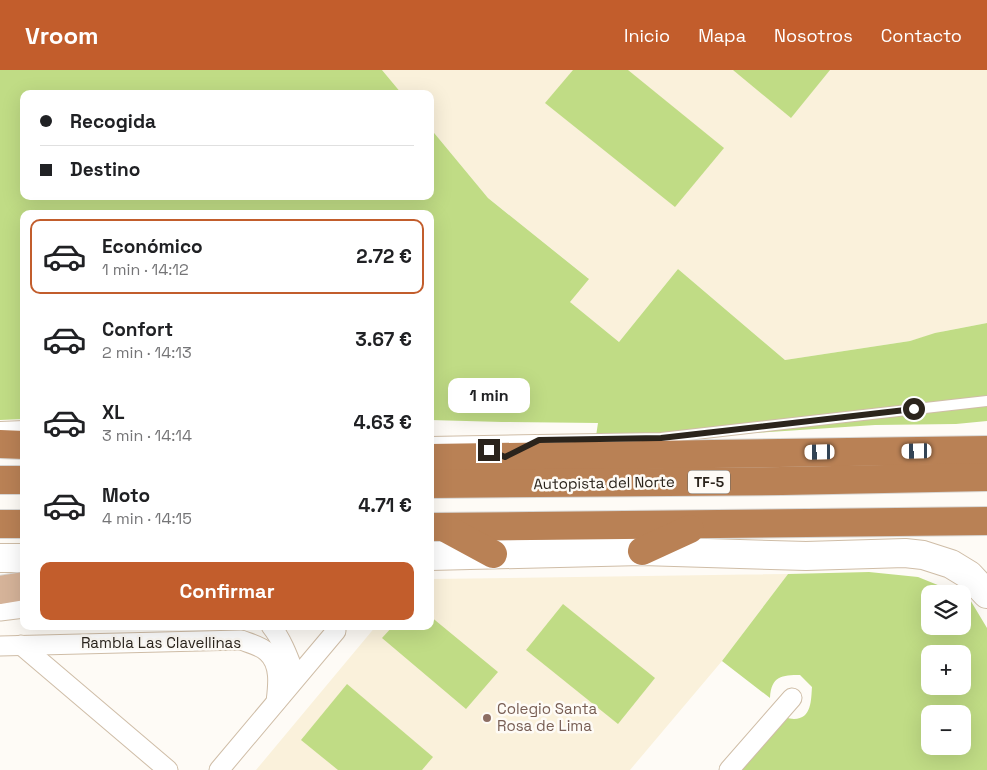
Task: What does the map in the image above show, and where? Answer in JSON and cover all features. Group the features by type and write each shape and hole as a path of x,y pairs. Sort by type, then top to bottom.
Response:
{"highway":[{"path":"0,444 20,445"},
{"path":"434,458 987,450"},
{"name":"Autopista del Norte","path":"434,484 782,482 987,477"},
{"path":"0,480 20,480"},
{"path":"437,527 987,521"},
{"path":"0,524 20,524"},
{"path":"642,551 700,524"},
{"path":"437,527 493,554"}],"main road":[{"path":"956,450 987,438"},
{"path":"434,556 642,551 806,556 905,553 924,555 951,564 968,575 987,594"},
{"path":"0,558 20,558"},
{"path":"0,590 20,587"}],"street":[{"path":"0,612 20,609"},
{"path":"274,630 288,654 296,677"},
{"path":"219,770 336,631"},
{"name":"Rambla Las Clavellinas","path":"0,646 224,633 267,652 276,666 279,684 276,702"},
{"path":"21,645 168,770"},
{"path":"729,770 792,698"}],"lane":[{"path":"434,442 661,438 987,401"},
{"path":"0,427 20,426"},
{"path":"472,442 505,457 539,440"}],"shaded area":[{"path":"382,70 987,70 987,323 945,331 910,341 785,360 678,269 619,342 570,302 588,278 488,198 434,133 434,90 399,90"},
{"name":"Colegio Santa Rosa de Lima","path":"788,574 722,661 630,770 256,770 373,630 434,630 434,579"}],"green space":[{"path":"0,70 382,70 399,90 20,90 20,200 434,200 434,133 488,198 589,279 570,302 619,342 678,269 785,360 910,341 935,333 987,323 987,421 956,424 875,425 679,438 596,436 598,423 434,420 434,210 20,210 20,419 0,420"},
{"path":"573,70 628,70 724,148 675,207 545,103"},
{"path":"733,70 830,70 791,118"},
{"path":"869,572 918,577 938,585 921,585 921,635 971,635 971,601 987,628 987,770 728,770 778,714 790,719 804,716 809,708 812,687 800,675 783,676 775,681 770,698 722,661 788,574"},
{"path":"563,604 655,678 618,724 526,650"},
{"path":"434,619 498,672 466,709 382,638 389,630 434,630"},
{"path":"347,684 433,757 422,770 338,770 301,740"}],"place":[{"name":"Colegio Santa Rosa de Lima","path":"487,718"}],"route":[{"path":"489,450 505,457 539,440 661,438 914,409"}]}
